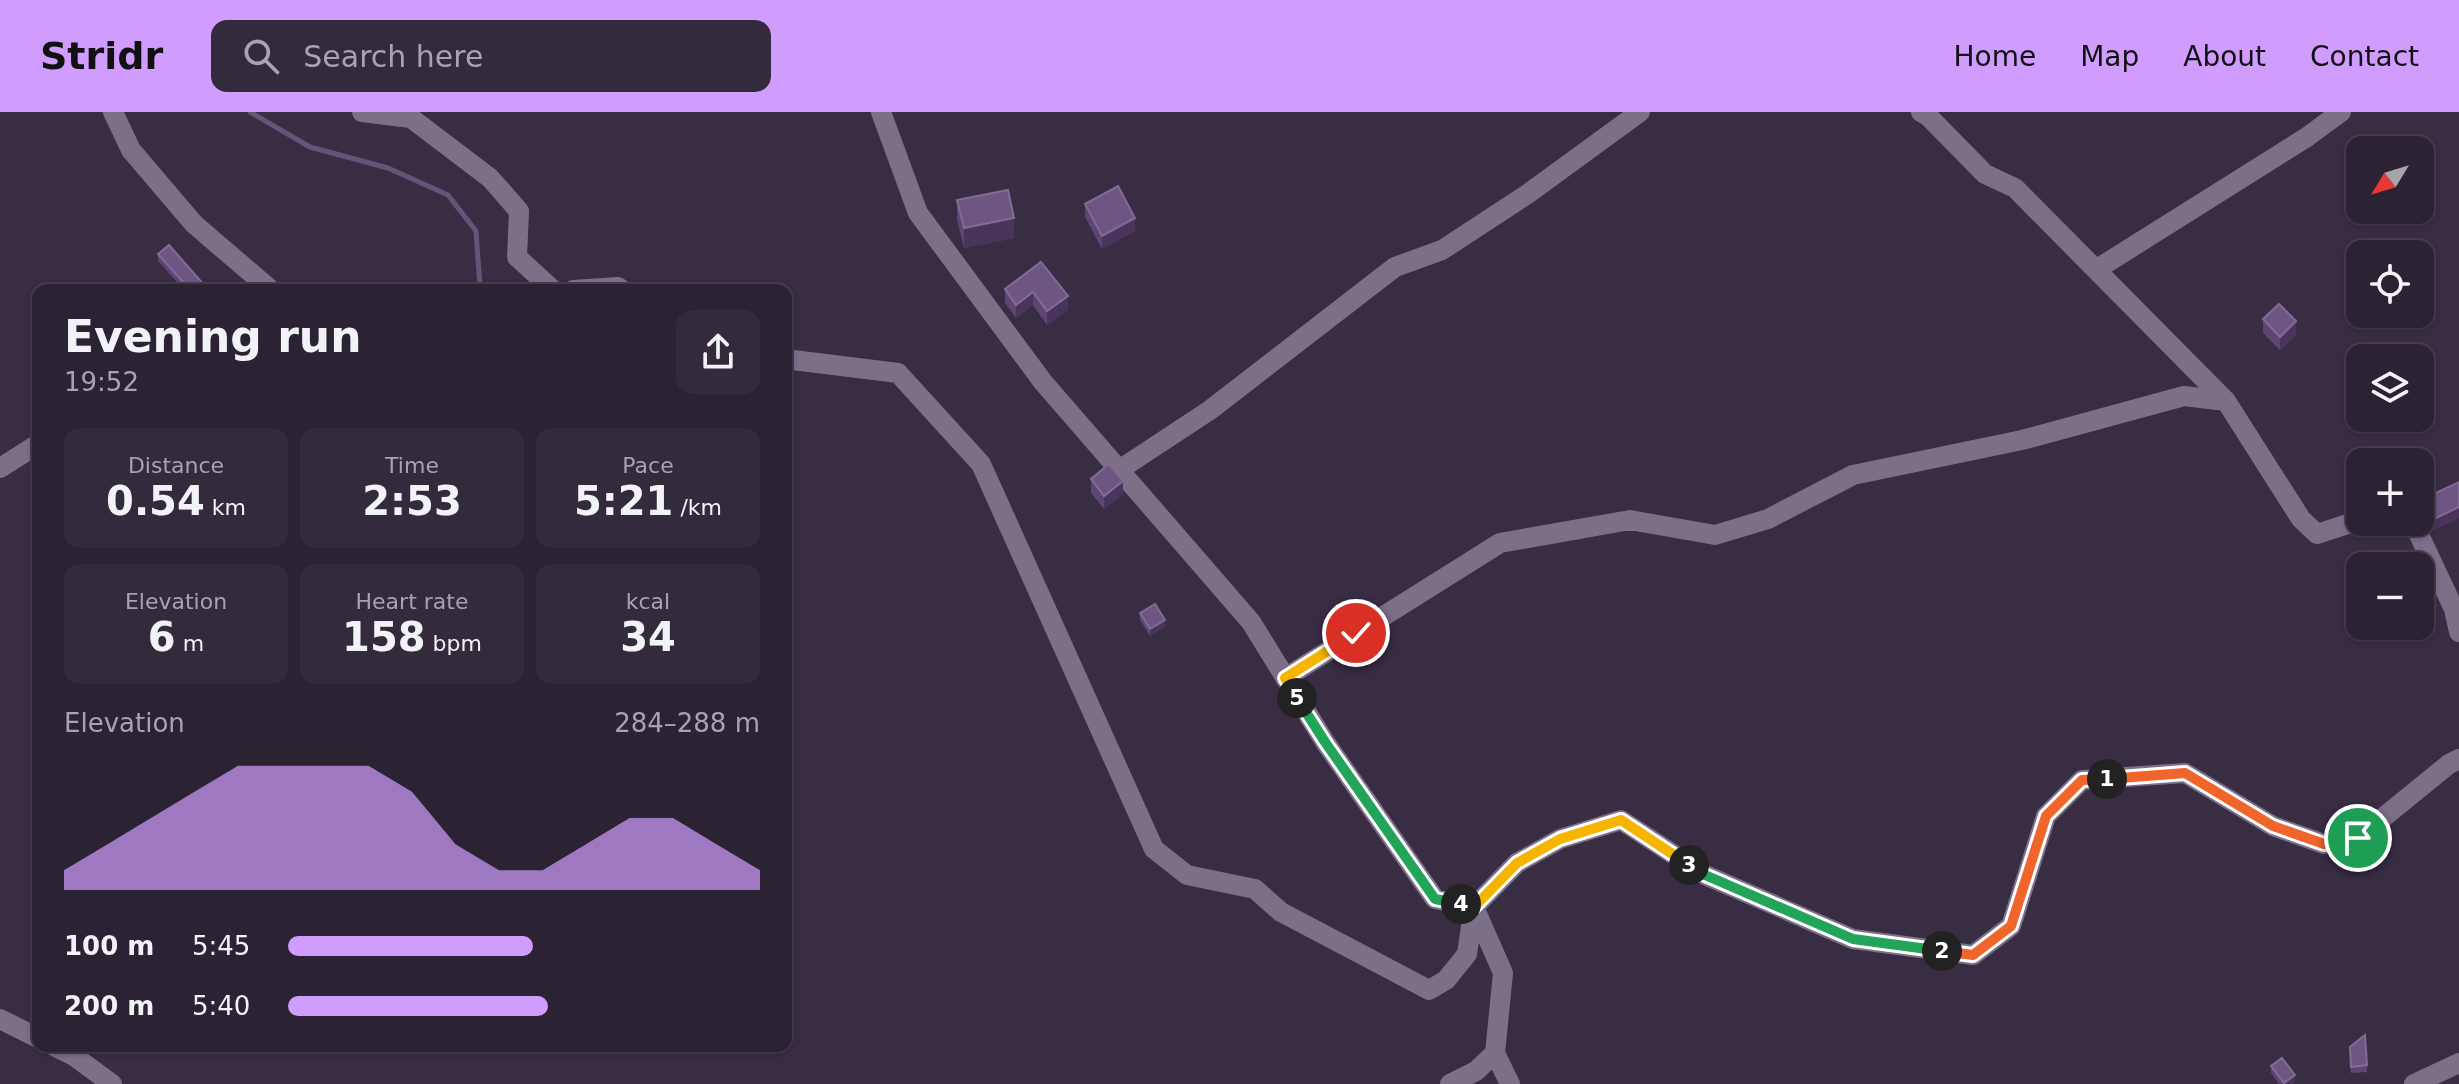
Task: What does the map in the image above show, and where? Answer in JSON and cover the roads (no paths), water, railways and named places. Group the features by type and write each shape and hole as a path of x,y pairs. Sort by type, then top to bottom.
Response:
{"street":[{"path":"113,112 131,150 194,224 264,284"},
{"path":"362,112 411,118 490,178 519,211 517,257 546,284"},
{"path":"881,112 918,213 1043,382 1251,622 1325,742 1435,899 1474,907"},
{"path":"1119,470 1210,410 1395,267 1442,250 1529,193 1640,112"},
{"path":"1921,112 1985,174 2015,188 2226,401 2301,519 2317,534 2346,525"},
{"path":"2097,269 2295,145 2341,112"},
{"path":"792,360 898,373 981,464 1154,849 1187,875 1255,889 1281,912 1429,990 1446,980 1467,954 1474,907 1517,863 1560,839 1621,820 1705,875 1853,939 1973,955 2011,926 2046,816 2082,780 2185,773 2273,826 2324,844 2358,838 2459,759"},
{"path":"1285,678 1500,543 1630,520 1715,535 1768,519 1853,475 2022,440 2184,396 2226,401"},
{"path":"0,468 32,448"},
{"path":"2420,536 2454,609 2459,632"},
{"path":"1474,907 1503,973 1495,1053 1510,1084"},
{"path":"0,1019 32,1035"},
{"path":"66,1052 112,1084"},
{"path":"1450,1084 1476,1071 1495,1053"},
{"path":"2414,1084 2459,1063"}],"waterway":[{"path":"250,112 310,147 388,168 448,195 476,231 480,284"}]}
